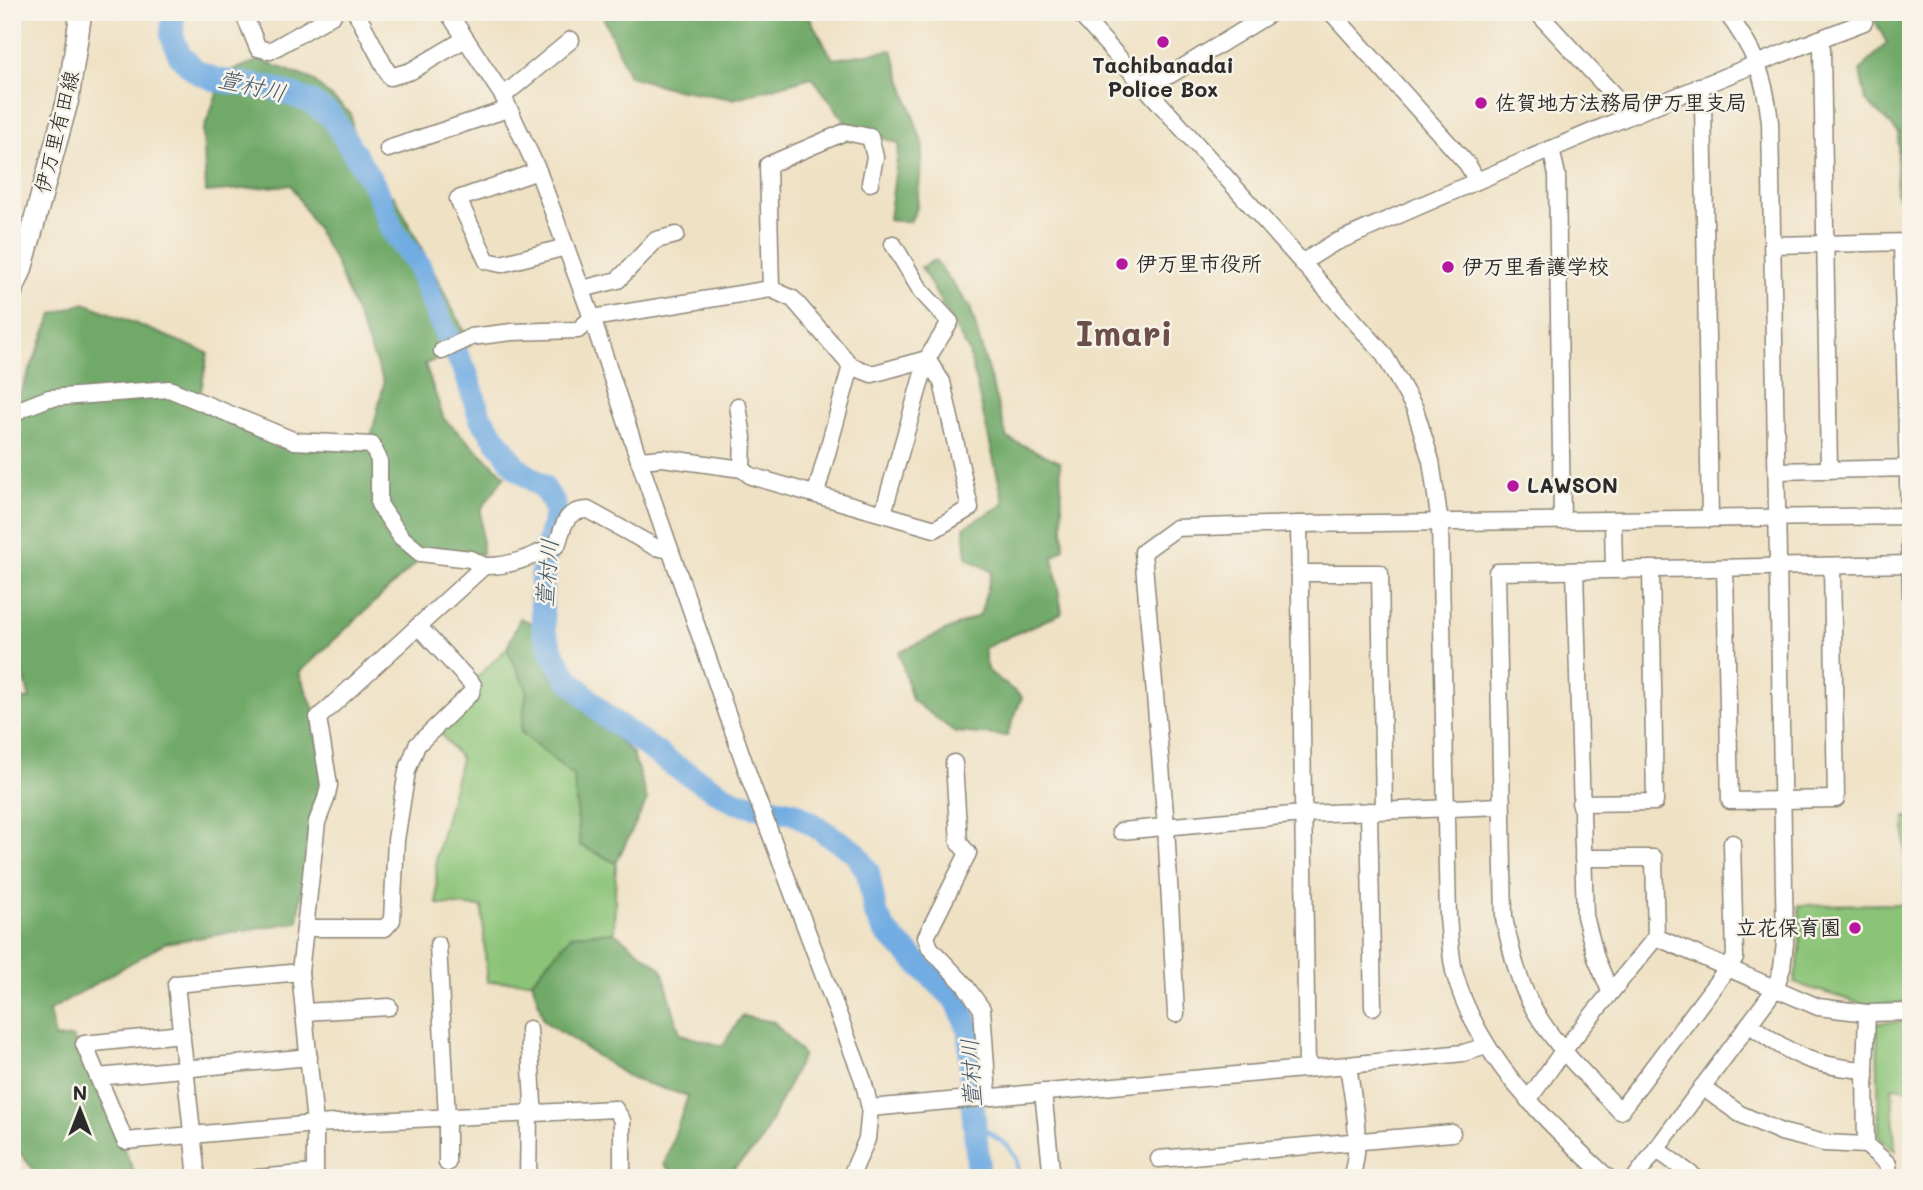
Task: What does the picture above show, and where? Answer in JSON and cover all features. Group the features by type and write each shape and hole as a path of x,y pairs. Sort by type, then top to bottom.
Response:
{"main road":[{"name":"伊万里有田線","path":"12,291 21,270 68,99 81,12"}],"street":[{"path":"243,12 258,48 270,51 333,14 344,18 356,12 390,77 411,71 465,39"},
{"path":"448,12 505,103 538,171 582,289 764,818 863,1080 870,1108 867,1139 850,1178"},
{"path":"1078,12 1382,353 1415,409 1431,461 1440,523 1448,916 1455,974 1473,1020 1504,1071 1528,1100 1608,1178"},
{"path":"1141,82 1170,75 1273,12"},
{"path":"1331,12 1468,165 1477,181"},
{"path":"1537,12 1619,101 1625,117"},
{"path":"1635,1178 1775,989 1782,968 1785,943 1770,122 1767,92 1758,62 1744,36 1726,12"},
{"path":"1303,262 1332,244 1625,117 1864,22"},
{"path":"1819,39 1822,49 1829,470"},
{"path":"388,149 505,103 571,40"},
{"path":"1699,86 1703,102 1710,519"},
{"path":"771,289 768,165 845,132 870,137 875,157 870,183"},
{"path":"1551,149 1557,175 1562,521"},
{"path":"538,171 458,199 487,261 501,264 566,247"},
{"path":"582,289 618,280 656,240 676,235"},
{"path":"1772,245 1907,243 1911,597"},
{"path":"883,513 927,359 950,322 921,291 893,244"},
{"path":"442,351 471,337 512,332 578,330 592,318 771,289 793,299 851,366 872,373 927,359"},
{"path":"639,460 663,458 743,469 751,476 935,529 970,508 942,382 927,359"},
{"path":"816,493 851,366"},
{"path":"12,416 21,409 49,398 169,389 295,441 372,445 379,460 379,504 401,537 420,553 470,559 484,566 498,567 557,545 569,514 577,509 588,509 655,547 670,550"},
{"path":"738,405 743,437 743,469"},
{"path":"1777,471 1909,468"},
{"path":"1176,1014 1166,826 1143,552 1176,528 1910,516"},
{"path":"1613,521 1614,570"},
{"path":"1299,524 1307,1069"},
{"path":"1732,843 1735,958 1620,1111 1563,1051 1534,1010 1515,965 1504,918 1497,572 1910,565"},
{"path":"256,1178 315,1176 315,1124 300,972 317,822 327,799 329,785 318,718 484,566"},
{"path":"1725,568 1730,801 1836,799 1832,566"},
{"path":"1580,803 1655,802 1651,569"},
{"path":"1575,571 1585,916 1596,958 1610,991"},
{"path":"1300,573 1380,573 1373,1007"},
{"path":"306,928 385,928 392,919 397,840 407,771 417,745 471,693 473,685 418,626"},
{"path":"954,763 959,843 968,853 926,937 930,948 964,984 982,1009 988,1097"},
{"path":"1121,831 1303,814 1501,806"},
{"path":"1528,1100 1610,991 1656,937 1654,858 1583,858"},
{"path":"1656,937 1818,1007 1867,1013 1911,1012"},
{"path":"438,945 447,1163"},
{"path":"197,1178 177,984 300,972"},
{"path":"304,1012 389,1007"},
{"path":"1866,1145 1867,1013"},
{"path":"1749,1024 1781,1048 1806,1060 1833,1067 1865,1070"},
{"path":"528,1178 529,1115 533,1104 529,1029"},
{"path":"182,1034 84,1044 125,1141 315,1124 615,1109 622,1120 622,1178"},
{"path":"870,1108 1348,1065 1463,1053 1487,1046"},
{"path":"98,1077 309,1057"},
{"path":"1348,1065 1357,1141 1356,1162 1351,1178"},
{"path":"1702,1087 1740,1114 1780,1132 1824,1143 1866,1145 1888,1164 1889,1178"},
{"path":"1043,1092 1052,1178"},
{"path":"1159,1159 1452,1133"},
{"path":"1656,1149 1696,1178"},
{"path":"12,1173 17,1178"}],"green space":[{"path":"601,12 806,12 833,59 892,50 923,146 917,208 910,222 889,220 899,144 847,124 812,77 733,99 670,88 629,76"},
{"path":"1870,12 1911,12 1911,224 1896,192 1899,133 1866,101 1860,70 1887,43"},
{"path":"260,60 311,79 351,114 353,137 384,196 394,195 471,345 425,364 444,419 505,476 481,509 482,554 429,551 299,673 313,707 324,783 311,814 298,922 165,943 49,1011 55,1039 73,1037 137,1178 45,1178 33,1169 12,1143 12,700 30,699 12,633 12,443 19,396 53,314 85,303 208,353 198,406 295,448 368,450 384,383 335,261 291,185 206,192 203,131 225,73"},
{"path":"935,260 970,307 1007,438 1060,462 1064,548 1053,557 1062,613 984,648 987,670 1022,697 1007,736 955,732 912,700 899,652 980,615 992,572 967,558 964,527 1004,504 969,352 921,267"},
{"path":"520,618 536,625 550,675 633,754 647,800 616,863 580,845 574,776 521,732 527,690 507,648"},
{"path":"507,648 527,690 521,732 574,776 580,845 616,863 614,932 572,935 532,981 487,982 482,907 437,904 436,857 461,759 438,730 477,678"},
{"path":"1905,817 1911,817 1911,1003 1862,1004 1794,983 1800,951 1799,905 1905,904"},
{"path":"614,932 662,969 680,1034 722,1046 742,1016 774,1022 803,1055 759,1145 724,1178 679,1178 664,1165 688,1096 632,1079 544,1021 532,981 572,935"},
{"path":"1911,1021 1911,1089 1892,1087 1895,1151 1879,1137 1877,1023"}],"waterway":[{"name":"萱村川","path":"173,12 172,36 180,56 197,72 216,80 272,88 309,101 331,116 377,190 392,230 419,266 439,319 466,373 480,417 517,468 543,487 554,504 556,514 543,563 541,598 544,631 552,652 567,677 604,715 673,765 735,802 795,813 855,852 868,872 875,912 885,931 957,1001 970,1031 971,1086 978,1162 976,1178"},
{"path":"976,1123 1008,1146 1017,1160 1018,1178"}],"place":[{"name":"Tachibanadai Police Box","path":"1163,42"},
{"name":"佐賀地方法務局伊万里支局","path":"1481,103"},
{"name":"伊万里市役所","path":"1122,264"},
{"name":"伊万里看護学校","path":"1448,267"},
{"name":"LAWSON","path":"1513,486"},
{"name":"立花保育園","path":"1855,928"}],"district":[{"name":"Imari","path":"1124,334"}]}
